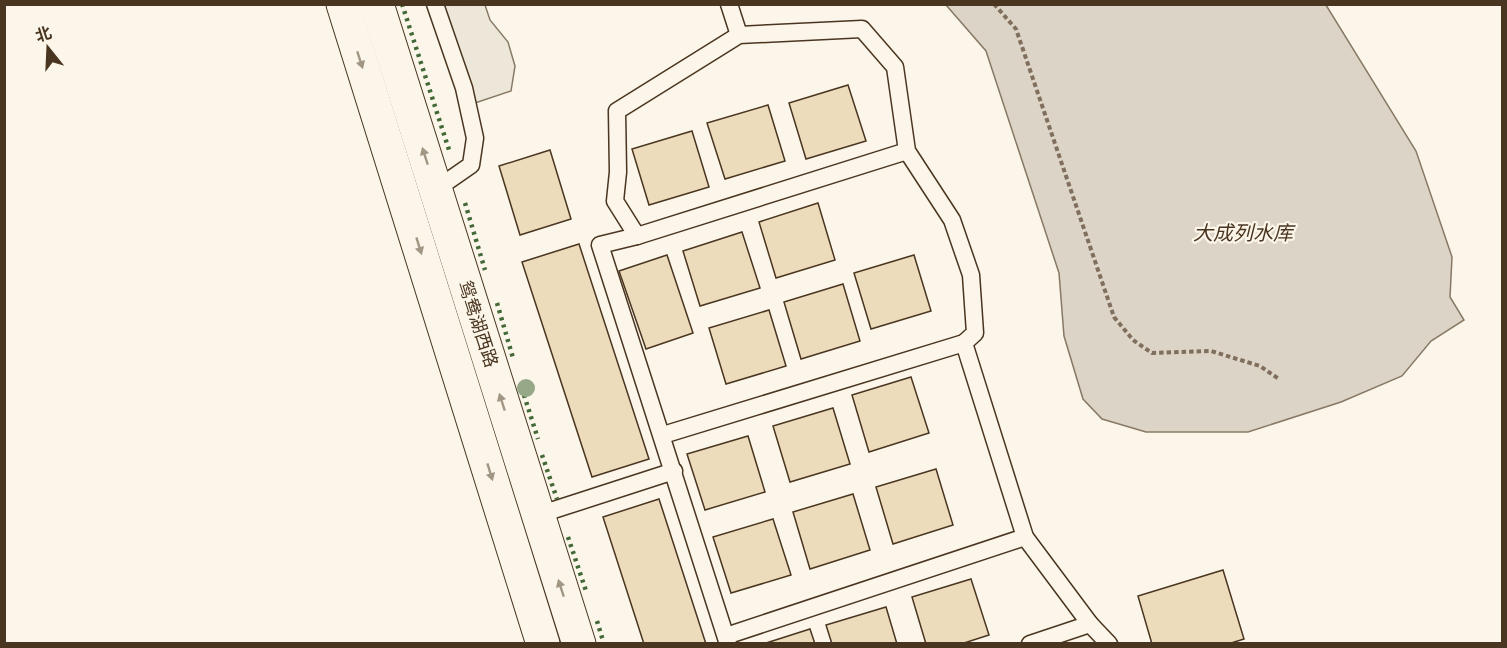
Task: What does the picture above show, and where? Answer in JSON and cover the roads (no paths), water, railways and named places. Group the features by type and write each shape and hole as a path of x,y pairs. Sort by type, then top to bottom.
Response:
{"main road":[{"name":"鸳鸯湖西路","path":"343,4 543,644"},
{"name":"鸳鸯湖西路","path":"377,4 579,644"}],"lane":[{"path":"435,4 464,87 475,138 471,165 435,190"},
{"path":"729,4 739,35"},
{"path":"637,236 615,201 618,172 617,111 739,35 862,29 895,67 907,151 952,220 971,275 975,333 964,343 663,435"},
{"path":"907,151 637,236 600,245 663,435 727,640 1025,537"},
{"path":"964,343 1025,537 1090,624 1109,644"},
{"path":"538,515 674,471"},
{"path":"1030,644 1090,624"}],"water":[{"name":"大成列水库","path":"946,5 1326,5 1416,151 1452,257 1450,297 1464,320 1431,341 1402,376 1341,402 1248,432 1146,432 1102,419 1083,399 1064,336 1059,273 986,51"}]}
